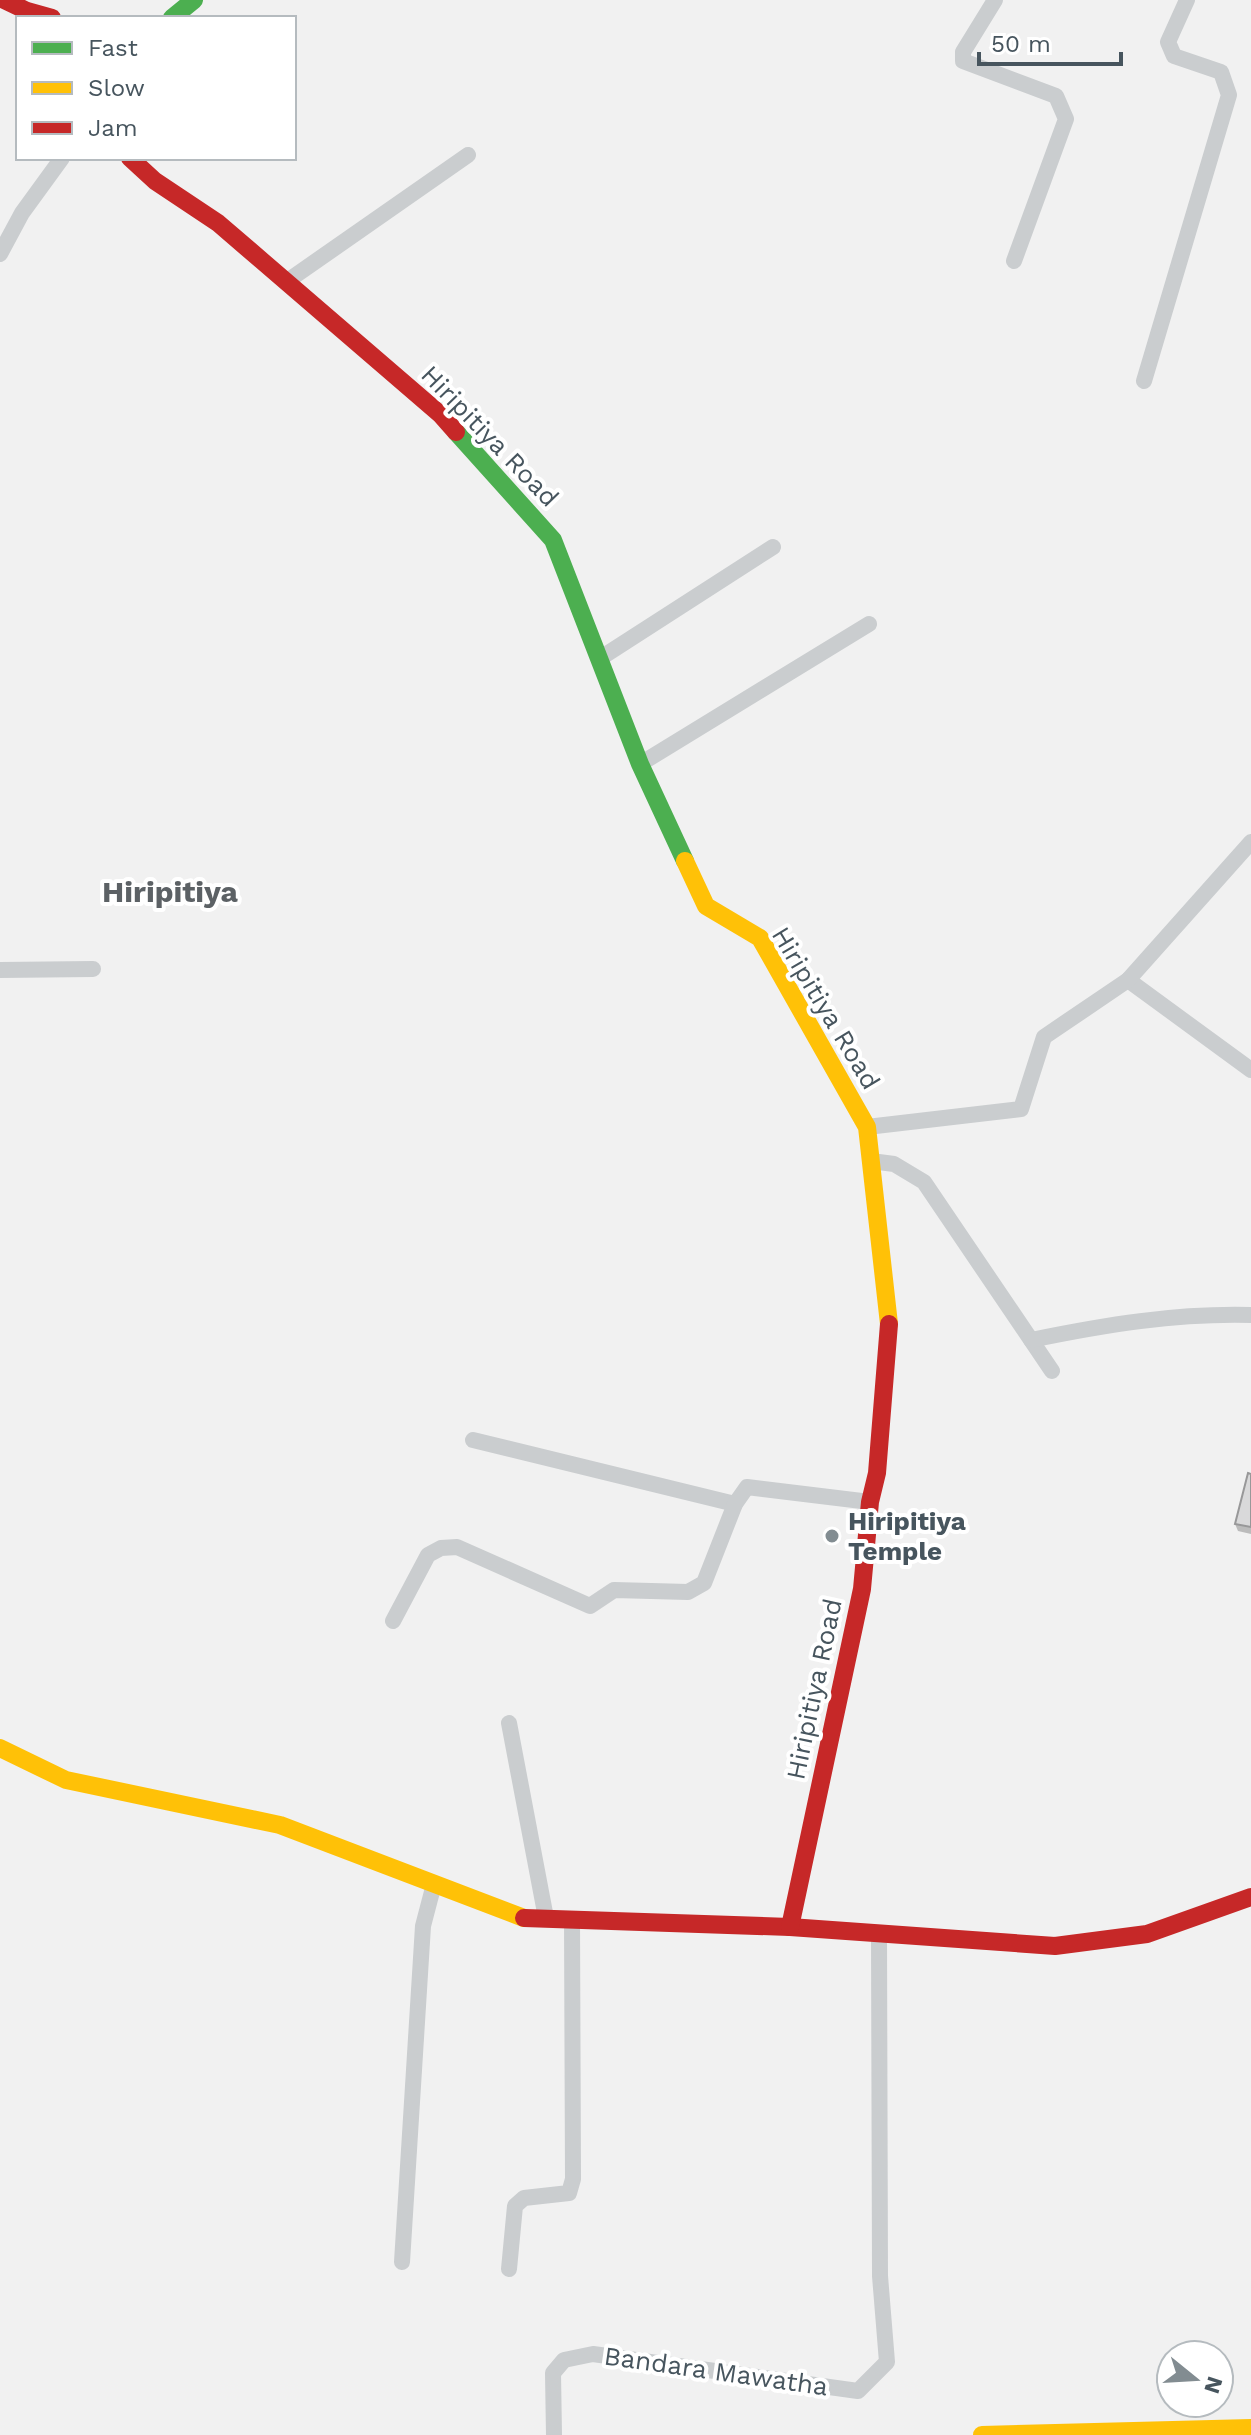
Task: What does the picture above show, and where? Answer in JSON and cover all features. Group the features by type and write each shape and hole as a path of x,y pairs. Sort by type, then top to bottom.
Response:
{"main road":[{"path":"4,0 45,16"},
{"path":"174,16 194,0"},
{"name":"Hiripitiya Road","path":"132,160 155,181 218,223 441,415 553,540 640,764 706,906 760,938 867,1127 890,1333 877,1473 870,1502 862,1589 790,1927"},
{"path":"0,1748 66,1780 280,1825 519,1918 790,1927 1055,1946 1147,1934 1251,1897"},
{"path":"982,2435 1251,2428"}],"street":[{"path":"995,0 963,52 963,61 1056,96 1066,119 1014,261"},
{"path":"1144,381 1229,95 1221,72 1174,56 1168,42 1187,0"},
{"path":"286,282 468,155"},
{"path":"0,254 22,213 61,160"},
{"path":"599,659 773,547"},
{"path":"640,764 869,624"},
{"path":"867,1127 1021,1109 1044,1037 1128,980 1251,842"},
{"path":"0,970 93,969"},
{"path":"1128,980 1251,1070"},
{"path":"871,1161 894,1164 924,1182 1052,1371"},
{"path":"1031,1340 1124,1323 1207,1314 1251,1315"},
{"path":"473,1440 735,1504"},
{"path":"393,1621 428,1555 441,1548 457,1547 590,1606 614,1590 688,1592 704,1583 735,1504 747,1487 870,1502"},
{"path":"509,1723 546,1918"},
{"path":"402,2262 423,1926 434,1884"},
{"path":"509,2269 515,2206 524,2198 569,2193 573,2179 572,1919"},
{"name":"Bandara Mawatha","path":"554,2435 553,2373 564,2360 593,2354 858,2391 887,2362 880,2276 879,1935"}],"building":[{"path":"1248,1473 1251,1474 1251,1527 1235,1524"}],"traffic: fast":[{"path":"174,16 194,0"},
{"path":"456,432 553,540 640,764 685,861"}],"traffic: slow":[{"path":"685,861 706,906 760,938 867,1127 889,1324"},
{"path":"0,1748 66,1780 280,1825 524,1918"},
{"path":"982,2435 1251,2428"}],"traffic: jam":[{"path":"4,0 45,16"},
{"path":"132,160 155,181 218,223 441,415 456,432"},
{"path":"790,1927 862,1589 870,1502 877,1473 889,1324"},
{"path":"524,1918 790,1927 1055,1946 1147,1934 1251,1897"}],"place":[{"name":"Hiripitiya Temple","path":"832,1536"}],"district":[{"name":"Hiripitiya","path":"170,891"}]}
